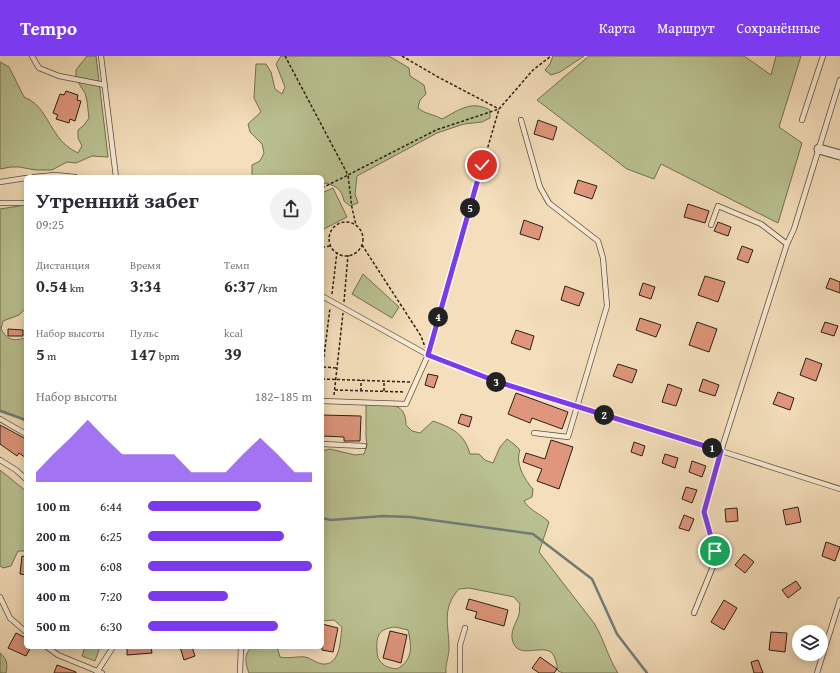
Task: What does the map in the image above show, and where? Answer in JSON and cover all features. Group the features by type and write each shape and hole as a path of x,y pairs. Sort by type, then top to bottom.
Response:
{"street":[{"path":"819,149 840,155"}],"lane":[{"path":"32,56 39,68 59,76 105,85"},
{"path":"101,56 116,175"},
{"path":"802,120 823,56"},
{"path":"694,613 714,564 715,551 704,512 721,451 787,244 794,229 840,80"},
{"path":"521,120 540,186 549,203 598,241 603,258 607,306 568,437 534,433"},
{"path":"0,182 24,178"},
{"path":"0,203 24,202"},
{"path":"712,225 718,206 761,224 787,244"},
{"path":"324,297 428,355 498,382 840,489"},
{"path":"324,401 406,404 428,355"},
{"path":"0,419 24,433"},
{"path":"324,444 364,446"},
{"path":"0,460 24,477"},
{"path":"0,597 10,618 24,630"},
{"path":"817,673 840,600"},
{"path":"460,673 460,645 465,628"},
{"path":"50,649 58,655 99,672 112,649"},
{"path":"240,673 241,649"}],"path":[{"path":"285,56 348,175 352,208 356,225 362,233 362,245 423,339 428,355"},
{"path":"402,56 499,109"},
{"path":"428,355 499,109 534,70 551,56"},
{"path":"324,187 436,130 499,109"},
{"path":"356,225 349,222 343,222 334,227 330,237 331,246 344,256 356,253 362,245"},
{"path":"324,247 331,246"},
{"path":"324,346 337,252"},
{"path":"334,401 348,255"},
{"path":"324,367 337,368"},
{"path":"324,379 416,382"},
{"path":"361,380 361,391"},
{"path":"384,381 384,391"},
{"path":"335,390 411,392"}],"green space":[{"path":"87,56 96,56 108,157 92,156 76,163 67,162 52,170 36,170 19,167 0,169 0,62 9,67 24,97 39,108 61,141 78,153 82,146 78,138 78,130 89,118 85,93 76,79 76,70"},
{"path":"281,56 389,56 409,68 410,76 424,85 426,94 420,100 418,108 421,110 442,119 465,107 477,106 490,110 490,118 482,122 464,124 437,133 357,176 355,194 358,203 350,206 344,201 342,194 336,187 326,183 324,184 324,175 252,174 252,165 260,161 264,153 262,144 250,132 248,124 261,112 254,98 256,64 266,64 271,72 275,89 282,94 285,87 276,64"},
{"path":"553,56 584,56 560,72 551,75 545,70 550,64"},
{"path":"589,56 744,56 771,75 776,56 801,56 779,127 802,143 778,223 661,164 654,179 627,169 537,100"},
{"path":"333,188 347,217 324,229 324,192"},
{"path":"24,205 24,310 19,315 3,321 1,329 6,336 11,339 18,340 24,338 24,421 14,415 0,410 0,209"},
{"path":"363,274 399,307 392,318 352,294"},
{"path":"366,404 387,404 398,407 405,417 406,425 412,431 420,433 433,421 451,429 461,436 470,454 479,454 485,460 493,463 500,447 507,439 514,444 520,450 519,460 521,471 526,481 533,489 532,497 524,501 529,507 549,522 539,552 594,623 618,673 563,673 558,671 552,653 547,650 524,651 518,649 514,645 512,635 519,614 520,604 514,597 469,588 459,589 453,596 448,610 447,624 449,648 446,673 249,673 246,658 248,651 251,649 278,649 280,657 305,657 322,664 328,664 336,657 340,645 342,627 334,620 324,621 324,450 330,449 355,455 364,454 367,445","holes":["395,627 408,630 410,642 409,657 406,662 397,669 390,668 379,659 377,654 377,640 382,631 385,629"]},
{"path":"0,470 24,489 24,551 18,551 11,566 3,568 0,566"},
{"path":"84,649 99,649 95,661 82,656"},
{"path":"0,653 6,662 6,673 0,673"}],"building":[{"path":"66,91 78,95 77,100 81,101 75,121 70,119 69,123 56,119 58,115 53,113 60,94 64,95"},
{"path":"538,120 557,127 553,140 534,134"},
{"path":"578,180 597,186 592,199 574,193"},
{"path":"688,204 709,211 705,223 684,217"},
{"path":"524,220 543,227 539,240 520,234"},
{"path":"718,222 731,227 728,236 714,231"},
{"path":"742,246 753,250 748,263 737,259"},
{"path":"705,276 725,282 718,302 698,295"},
{"path":"830,278 840,282 840,293 826,288"},
{"path":"643,283 655,287 651,299 639,295"},
{"path":"565,286 584,293 579,306 561,300"},
{"path":"640,318 661,325 656,337 636,330"},
{"path":"697,322 717,329 709,352 689,345"},
{"path":"825,322 838,326 834,336 821,332"},
{"path":"8,329 23,330 23,336 8,336"},
{"path":"516,330 534,336 530,350 511,343"},
{"path":"806,358 822,364 816,381 800,375"},
{"path":"618,364 637,370 632,383 613,376"},
{"path":"428,374 438,376 434,388 425,385"},
{"path":"703,379 719,385 715,396 699,391"},
{"path":"668,384 682,389 676,406 662,402"},
{"path":"778,392 794,398 790,410 773,404"},
{"path":"516,393 568,412 562,429 532,418 530,423 508,414"},
{"path":"461,414 472,417 469,427 458,423"},
{"path":"324,415 361,416 360,441 344,441 344,437 324,436"},
{"path":"0,425 24,438 24,457 19,453 17,456 0,444"},
{"path":"551,440 573,447 559,489 537,481 542,469 523,462 526,453 545,459"},
{"path":"634,442 645,446 642,456 631,452"},
{"path":"665,454 678,458 675,468 662,463"},
{"path":"692,461 706,466 702,477 689,472"},
{"path":"686,487 697,490 692,503 682,499"},
{"path":"798,507 801,522 786,525 783,510"},
{"path":"737,508 738,521 726,522 725,509"},
{"path":"684,515 694,519 689,531 679,528"},
{"path":"826,542 840,547 835,561 822,556"},
{"path":"744,554 754,562 745,573 735,565"},
{"path":"22,556 24,556 24,575 20,574"},
{"path":"796,581 801,588 788,598 782,590"},
{"path":"469,599 508,610 504,626 475,618 477,612 466,609"},
{"path":"724,600 737,608 724,630 711,622"},
{"path":"324,624 338,628 333,652 322,650 324,649"},
{"path":"390,631 407,635 401,663 383,658"},
{"path":"771,632 787,633 785,652 769,650"},
{"path":"16,633 24,637 24,649 30,649 26,656 8,648"},
{"path":"127,649 151,649 152,653 127,655"},
{"path":"181,649 193,649 195,656 184,660"},
{"path":"540,657 557,669 554,673 539,673 532,668"},
{"path":"758,660 763,673 754,673 751,662"},
{"path":"57,665 76,672 76,673 54,673"}],"waterway":[{"path":"0,411 24,419"},
{"path":"324,518 331,520 383,516 410,517 533,534 592,579 617,634 647,673"}],"route":[{"path":"482,165 428,355 498,382 721,451 704,512 715,551"}]}
